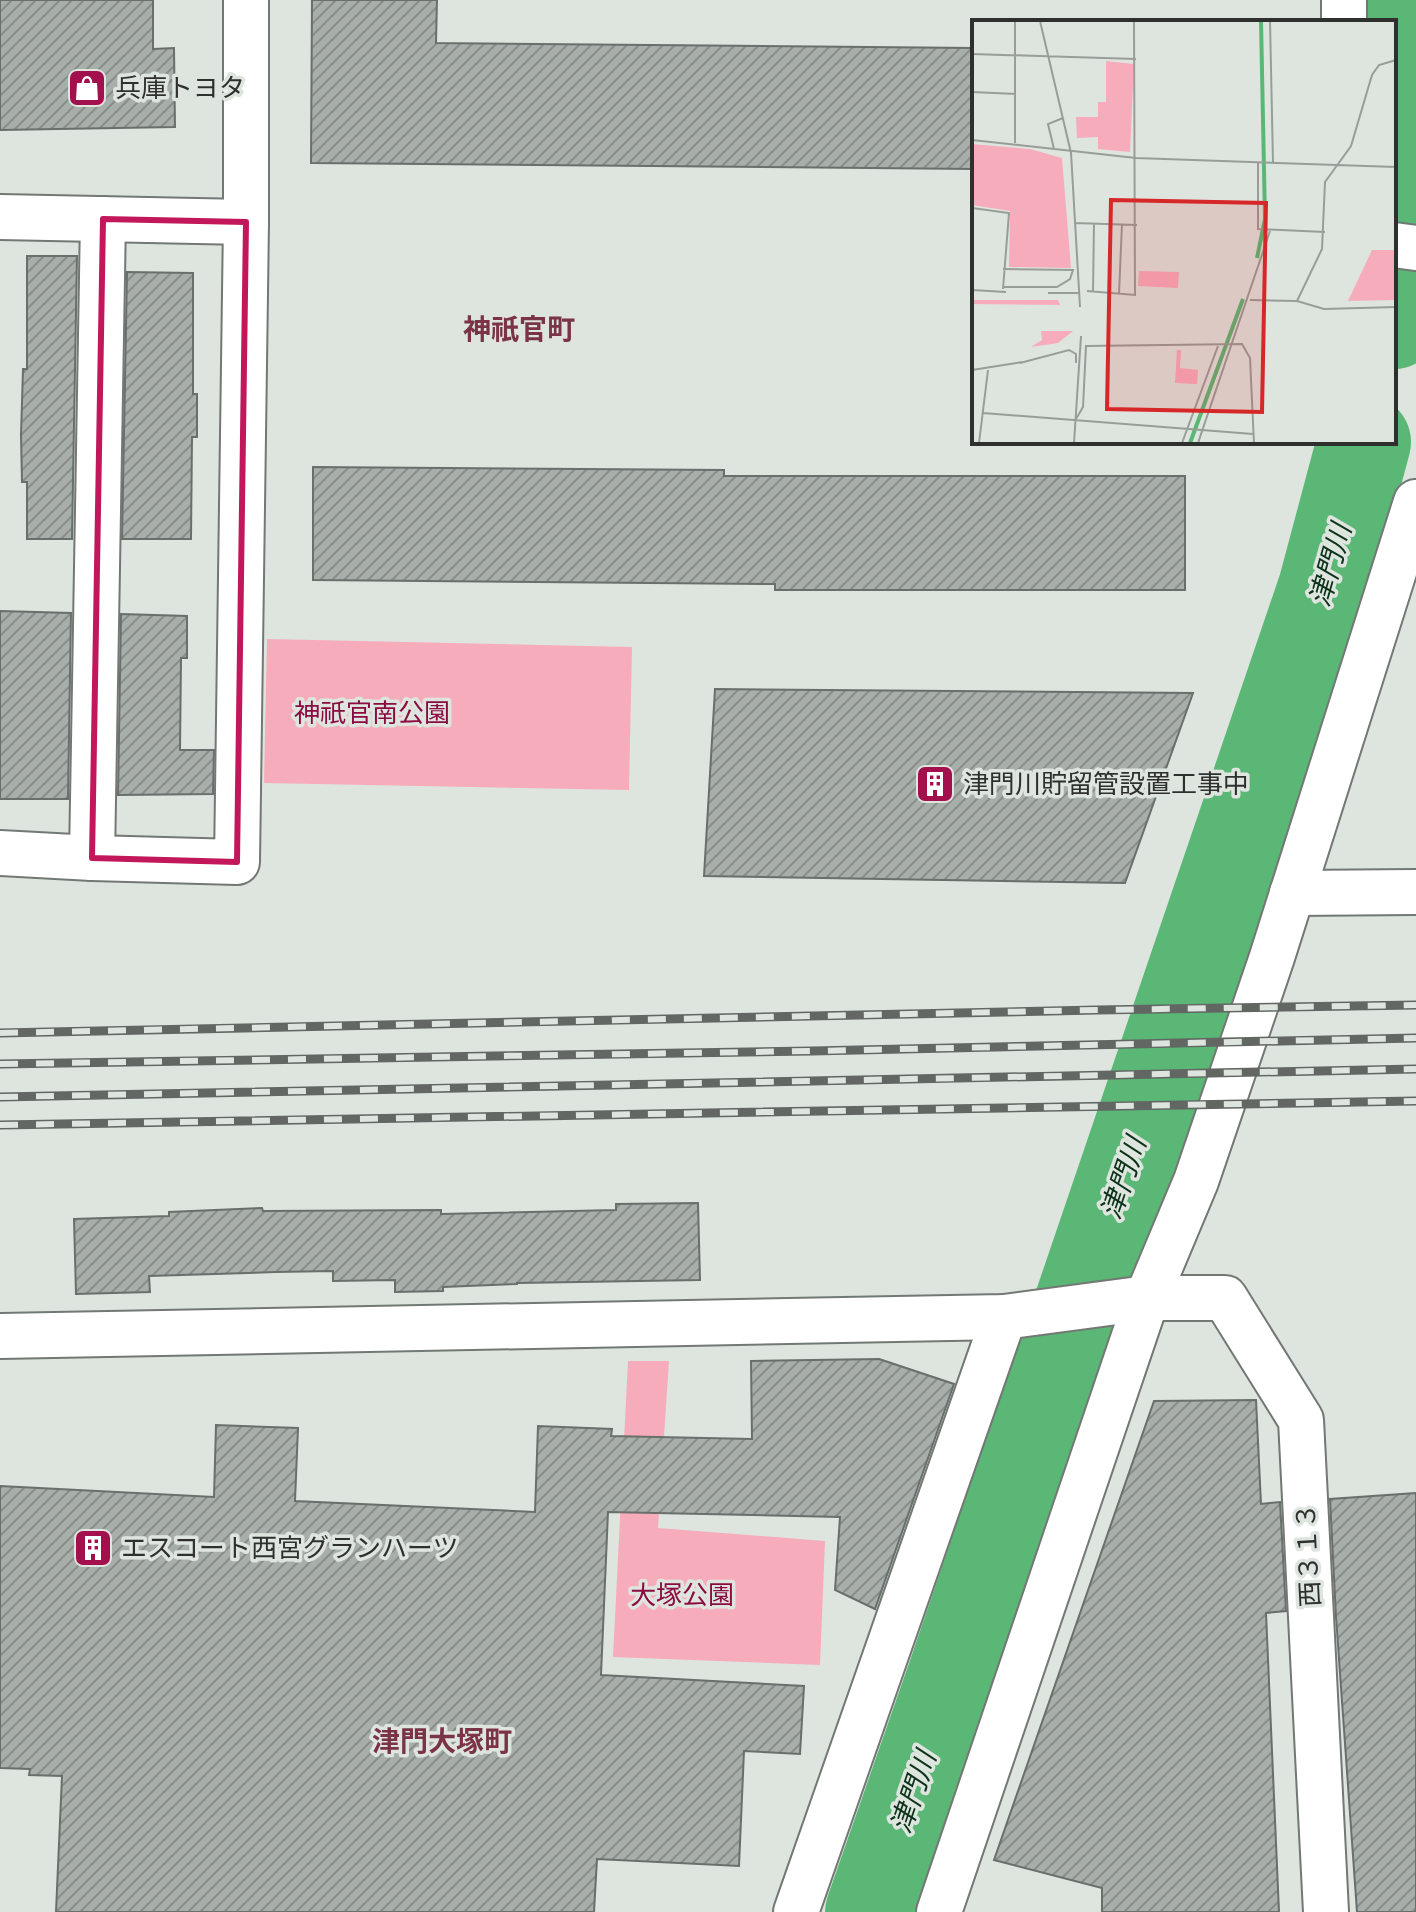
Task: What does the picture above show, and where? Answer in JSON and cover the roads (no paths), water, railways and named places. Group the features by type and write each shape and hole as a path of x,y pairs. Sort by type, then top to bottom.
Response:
{"street":[{"path":"0,853 237,862 246,0"},
{"path":"0,217 246,222"},
{"path":"92,858 103,219"},
{"path":"1396,245 1416,248"},
{"path":"939,1912 1132,1300 1196,1181 1272,957 1416,502"},
{"path":"1292,893 1416,892"},
{"name":"西３１３","path":"1132,1300 1225,1298 1301,1420 1326,1912"},
{"path":"0,1336 1012,1316 1132,1300"},
{"path":"796,1912 1012,1316"}],"waterway":[{"name":"津門川","path":"1412,0 1416,101"},
{"name":"津門川","path":"1396,307 1416,158"},
{"name":"津門川","path":"872,1912 1325,588 1363,444"}],"railway":[{"path":"0,1033 1416,1005"},
{"path":"0,1064 1416,1038"},
{"path":"0,1097 1416,1069"},
{"path":"0,1125 1416,1101"}],"place":[{"name":"兵庫トヨタ","path":"87,88"},
{"name":"津門川貯留管設置工事中","path":"935,784"},
{"name":"エスコート西宮グランハーツ","path":"93,1548"}],"district":[{"name":"神祇官町","path":"519,329"},
{"name":"津門大塚町","path":"442,1741"}],"park label":[{"name":"神祇官南公園","path":"372,713"},
{"name":"大塚公園","path":"682,1595"}]}
